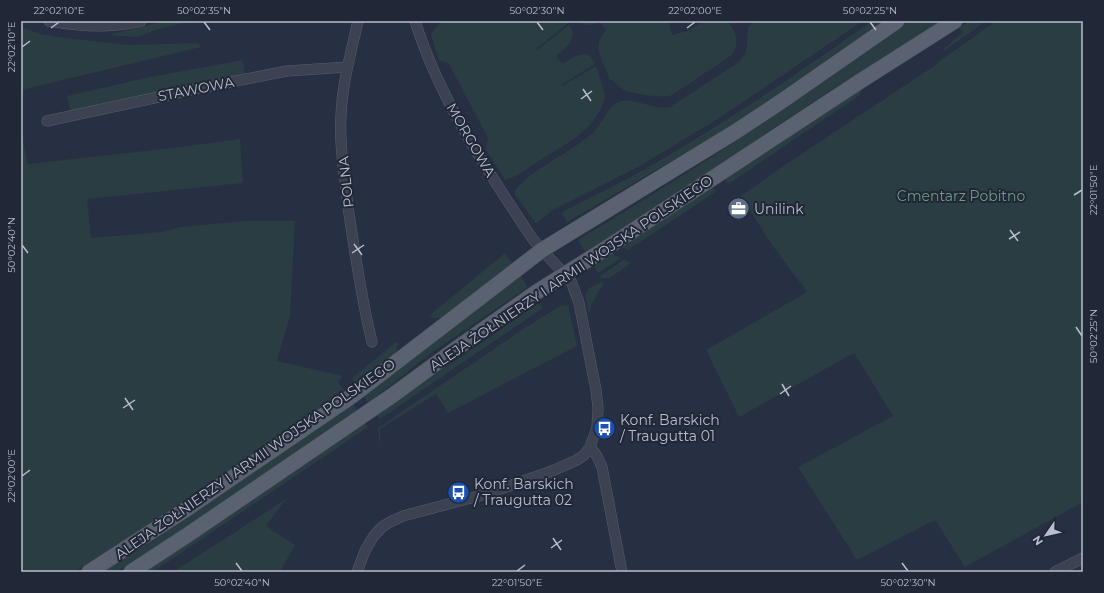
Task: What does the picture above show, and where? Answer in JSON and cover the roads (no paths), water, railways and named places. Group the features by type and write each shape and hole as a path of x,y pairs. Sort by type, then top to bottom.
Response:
{"main road":[{"name":"ALEJA ŻOŁNIERZY I ARMII WOJSKA POLSKIEGO","path":"89,572 185,510 352,396 542,250 735,132 897,21"},
{"name":"ALEJA ŻOŁNIERZY I ARMII WOJSKA POLSKIEGO","path":"131,572 393,395 459,346 566,274 843,92 955,21"}],"street":[{"path":"49,21 107,26 141,21"},
{"name":"POLNA","path":"358,21 343,88 341,132 352,236 364,311 372,342"},
{"name":"MORGOWA","path":"415,21 430,66 464,131 501,191 542,250 571,281 579,303 596,390 598,408 597,427 590,447"},
{"name":"STAWOWA","path":"47,121 204,87 287,71 347,66"},
{"path":"358,572 373,537 382,527 390,522 403,516 486,494 552,471 577,460 584,455 590,447 597,456 602,467 622,572"},
{"path":"1055,572 1083,558"}],"place":[{"name":"Unilink","path":"739,209"},
{"name":"Konf. Barskich / Traugutta 01","path":"604,428"},
{"name":"Konf. Barskich / Traugutta 02","path":"458,492"}],"park label":[{"name":"Cmentarz Pobitno","path":"961,196"}]}
